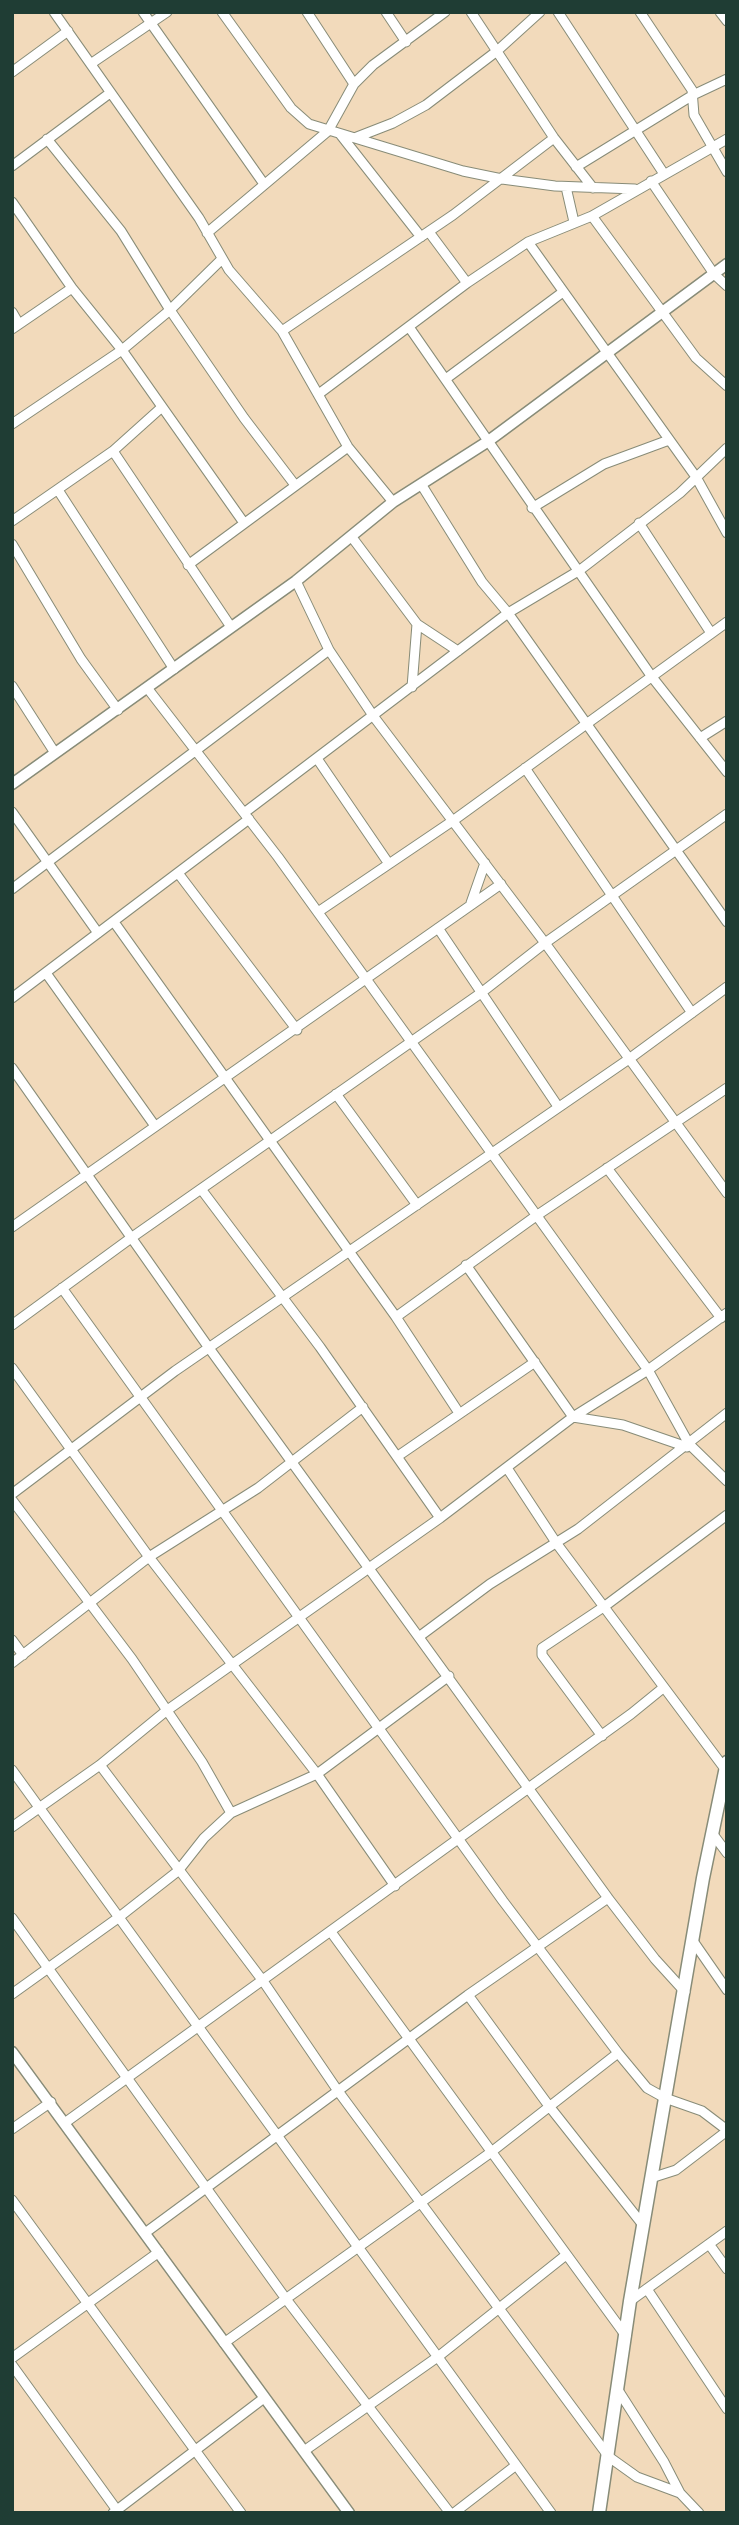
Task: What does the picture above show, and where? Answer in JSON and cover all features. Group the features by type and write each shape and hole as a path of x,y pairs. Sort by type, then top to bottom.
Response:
{"main road":[{"path":"600,2513 630,2301 712,1833 722,1804 726,1765"}],"street":[{"path":"54,12 92,63 222,259 282,331 320,393 348,447 393,502"},
{"path":"143,12 264,184"},
{"path":"92,63 167,12"},
{"path":"222,12 251,56 302,120 328,131 357,137 463,171 566,187 635,189"},
{"path":"307,12 354,83"},
{"path":"386,12 406,42"},
{"path":"207,233 328,131 354,83 445,12"},
{"path":"471,12 554,138 593,188"},
{"path":"357,137 393,123 426,105 497,51 540,12"},
{"path":"558,12 664,174"},
{"path":"639,12 693,95 694,115 710,148 727,172"},
{"path":"720,12 727,21"},
{"path":"12,72 68,31"},
{"path":"576,167 636,128 727,79"},
{"path":"12,166 110,93"},
{"path":"339,133 467,283"},
{"path":"282,331 425,234 554,138"},
{"path":"47,139 121,230 170,310 244,418 295,485"},
{"path":"320,393 467,283 528,242 592,216 635,189 727,139"},
{"path":"651,181 714,274 727,286"},
{"path":"566,187 573,222"},
{"path":"12,202 72,288 122,350 244,523"},
{"path":"592,216 696,358 727,386"},
{"path":"528,242 696,477 727,533"},
{"path":"12,425 122,350 170,310 222,259"},
{"path":"12,784 296,581 393,502 487,442 727,264"},
{"path":"12,312 16,326 72,288"},
{"path":"447,378 563,292"},
{"path":"409,327 447,378 532,508 580,570 652,677 727,772"},
{"path":"12,521 113,451 162,407"},
{"path":"532,508 604,464 669,440"},
{"path":"188,565 348,447"},
{"path":"12,998 178,873 457,651 508,613 580,570 696,477 727,448"},
{"path":"113,451 231,627"},
{"path":"421,484 476,572 588,724 727,922"},
{"path":"58,490 174,669"},
{"path":"639,523 711,633"},
{"path":"351,536 417,624 457,651"},
{"path":"12,544 81,659 118,710"},
{"path":"296,581 329,650 374,717 454,820 727,1194"},
{"path":"318,912 454,820 727,622"},
{"path":"412,687 417,624"},
{"path":"12,889 329,650"},
{"path":"12,686 55,752"},
{"path":"148,688 318,912 409,1044 648,1370 688,1445 727,1481"},
{"path":"700,738 727,721"},
{"path":"318,760 389,864"},
{"path":"525,768 692,1013"},
{"path":"12,812 98,933"},
{"path":"12,1325 131,1237 481,993 545,943 727,814"},
{"path":"471,905 485,863"},
{"path":"178,873 297,1030"},
{"path":"14,1224 223,1077 297,1030 501,884"},
{"path":"114,922 396,1317 459,1413"},
{"path":"438,928 557,1105"},
{"path":"46,973 155,1126"},
{"path":"12,1494 209,1348 557,1105 629,1059 727,987"},
{"path":"12,1068 209,1348 294,1461 608,1898 654,1959 685,1992"},
{"path":"396,1317 536,1216 727,1088"},
{"path":"336,1094 417,1205"},
{"path":"12,1827 100,1765 166,1711 440,1518 573,1418 648,1370 724,1316 607,1168"},
{"path":"201,1189 363,1407 440,1518"},
{"path":"466,1265 573,1418 623,1425 688,1445"},
{"path":"62,1288 537,1948 639,2080 666,2098 702,2111 727,2131 684,2165 651,2178"},
{"path":"398,1456 535,1362"},
{"path":"12,1368 149,1558 317,1774 395,1886"},
{"path":"12,1663 149,1558 294,1461 363,1407"},
{"path":"420,1636 490,1584 557,1544 727,1413"},
{"path":"507,1468 557,1544 606,1606 663,1688 726,1765"},
{"path":"12,1500 90,1602 202,1762 230,1813"},
{"path":"601,1736 542,1655 542,1648 606,1606 727,1515"},
{"path":"12,1640 23,1655"},
{"path":"12,1994 178,1871 204,1838 230,1813 317,1774 449,1676"},
{"path":"66,2122 395,1886 663,1688"},
{"path":"100,1765 263,1981 338,2091 502,2308 609,2457 637,2477 680,2493"},
{"path":"12,1770 551,2513"},
{"path":"712,1833 727,1853"},
{"path":"145,2233 468,1995 608,1898"},
{"path":"12,1918 286,2299 452,2513 515,2466"},
{"path":"331,1932 626,2336"},
{"path":"693,1941 727,1990"},
{"path":"468,1995 549,2106 643,2225"},
{"path":"12,2052 66,2122 349,2513"},
{"path":"224,2343 490,2153 618,2053"},
{"path":"12,2129 51,2102"},
{"path":"12,2200 241,2513"},
{"path":"630,2301 727,2231"},
{"path":"709,2244 727,2269"},
{"path":"12,2358 159,2252"},
{"path":"304,2451 439,2356 566,2255"},
{"path":"647,2289 727,2409"},
{"path":"12,2365 116,2512 264,2398"},
{"path":"618,2390 664,2462 680,2493 699,2513"}]}
